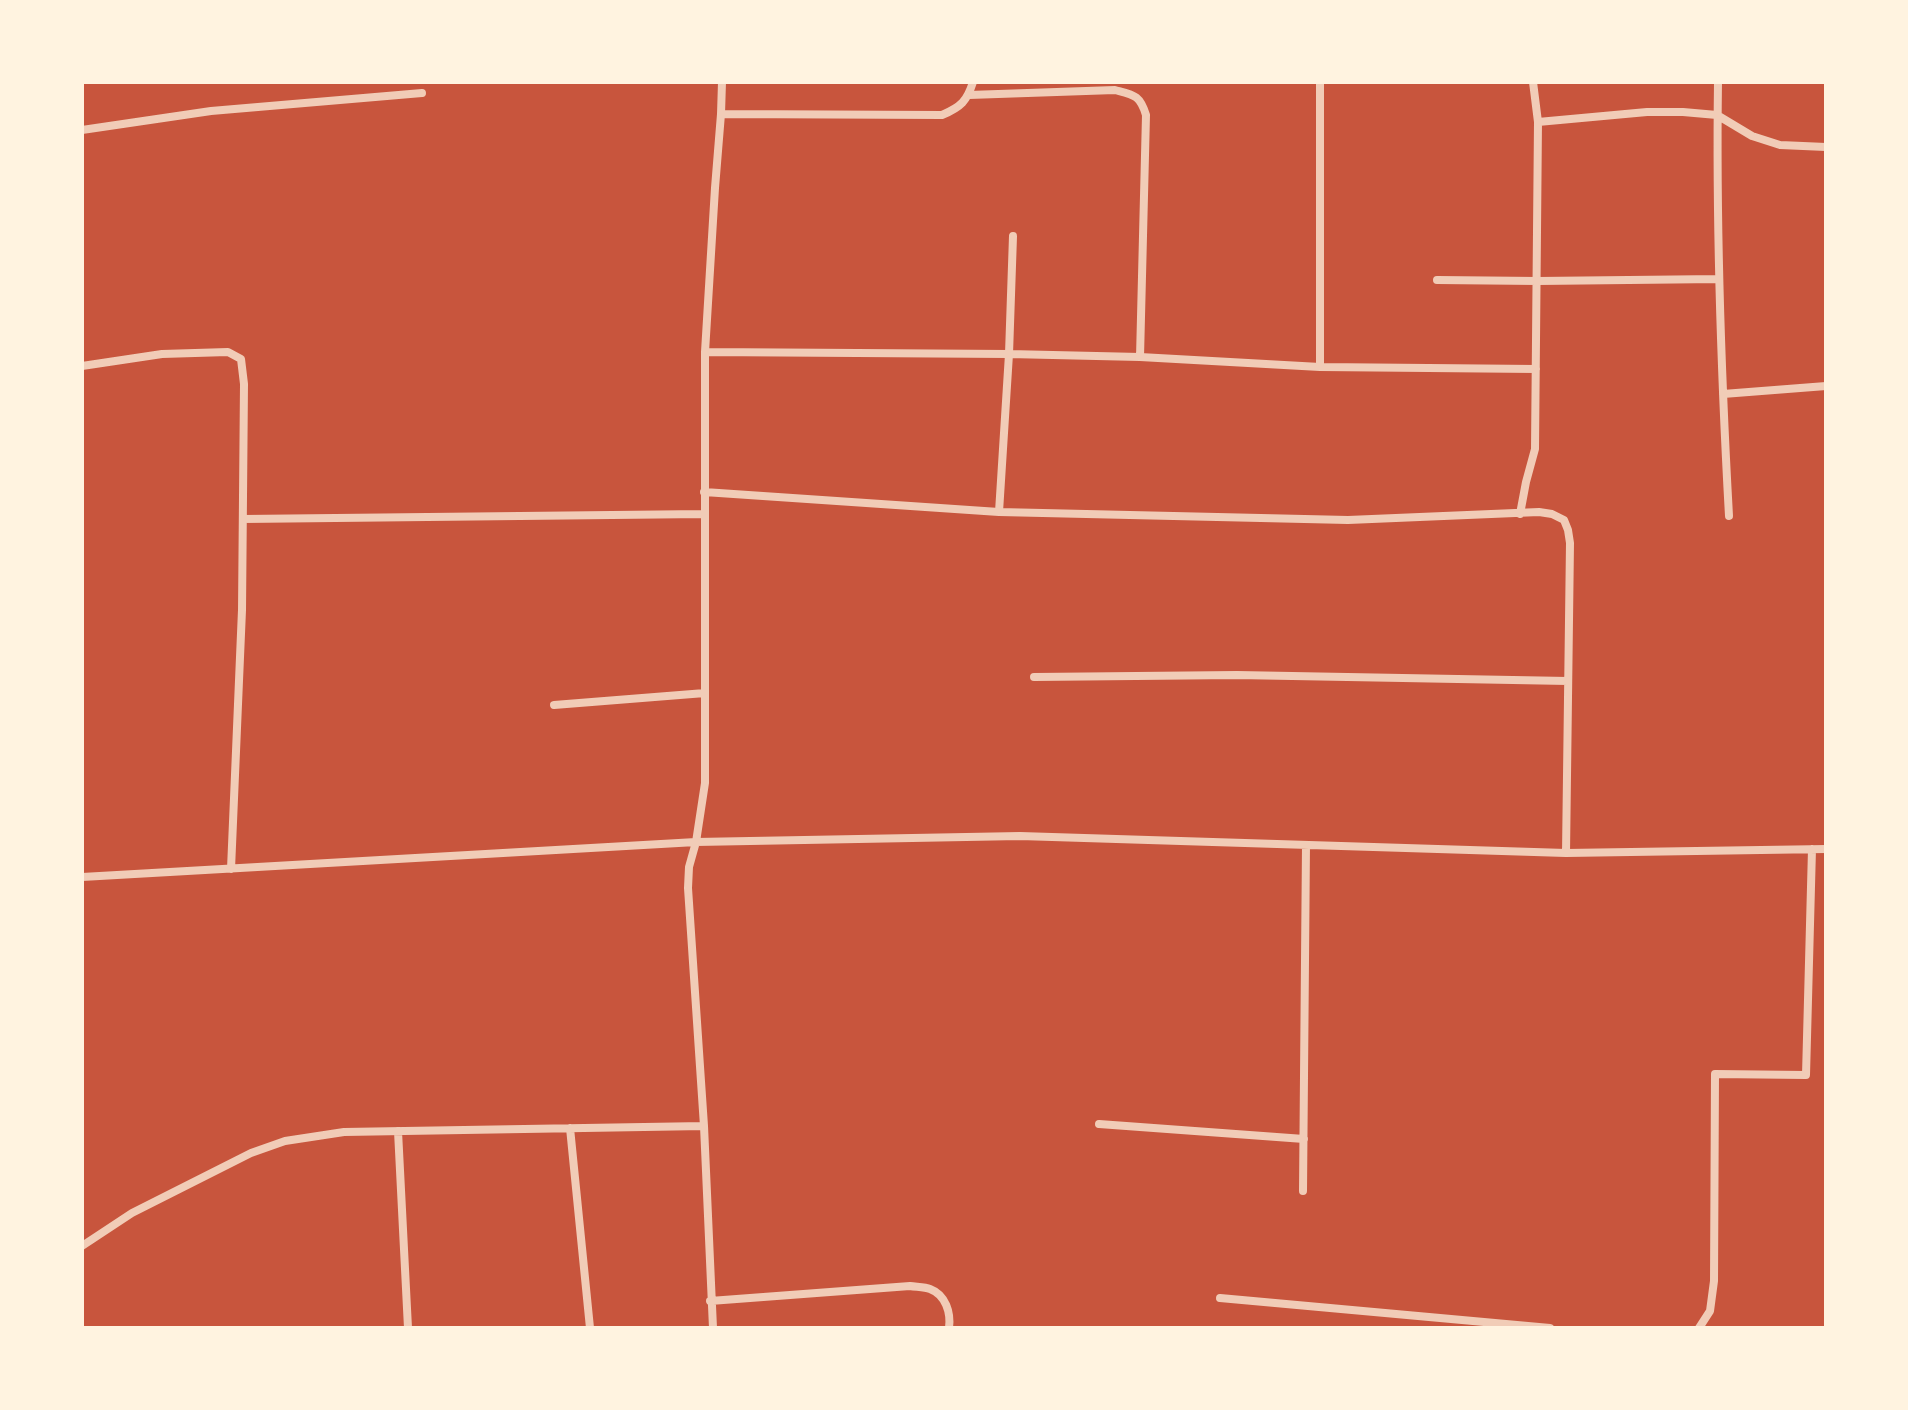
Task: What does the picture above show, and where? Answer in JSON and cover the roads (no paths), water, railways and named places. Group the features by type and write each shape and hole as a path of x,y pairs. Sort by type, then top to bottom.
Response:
{"street":[{"path":"713,1328 704,1126 688,888 705,783 705,352 722,82"},
{"path":"721,114 942,115 957,109 969,95 973,82"},
{"path":"1320,82 1320,367"},
{"path":"1520,514 1535,449 1538,122 1533,82"},
{"path":"1718,82 1719,279 1729,516"},
{"path":"969,95 1115,90 1135,95 1142,102 1146,115 1140,357"},
{"path":"82,130 211,111 422,93"},
{"path":"1538,122 1647,112 1717,115 1752,136 1780,145 1826,147"},
{"path":"999,512 1013,236"},
{"path":"1437,280 1719,279"},
{"path":"82,366 162,354 228,352 241,359 244,384 242,610 231,869"},
{"path":"705,352 1009,354 1140,357 1320,367 1536,369"},
{"path":"1723,394 1826,386"},
{"path":"704,492 999,512 1348,520 1552,514 1564,520 1570,543 1566,853"},
{"path":"243,519 704,514"},
{"path":"1034,677 1237,675 1568,681"},
{"path":"554,705 705,693"},
{"path":"82,877 696,842 1020,836 1566,853 1826,849"},
{"path":"1303,1191 1306,845"},
{"path":"1699,1328 1710,1311 1714,1281 1715,1074 1806,1075 1812,849"},
{"path":"1099,1124 1304,1139"},
{"path":"82,1246 132,1213 251,1153 285,1141 344,1132 704,1126"},
{"path":"570,1128 590,1328"},
{"path":"398,1131 408,1328"},
{"path":"710,1301 910,1286 932,1289 946,1302 949,1328"},
{"path":"1220,1298 1550,1328"}]}
